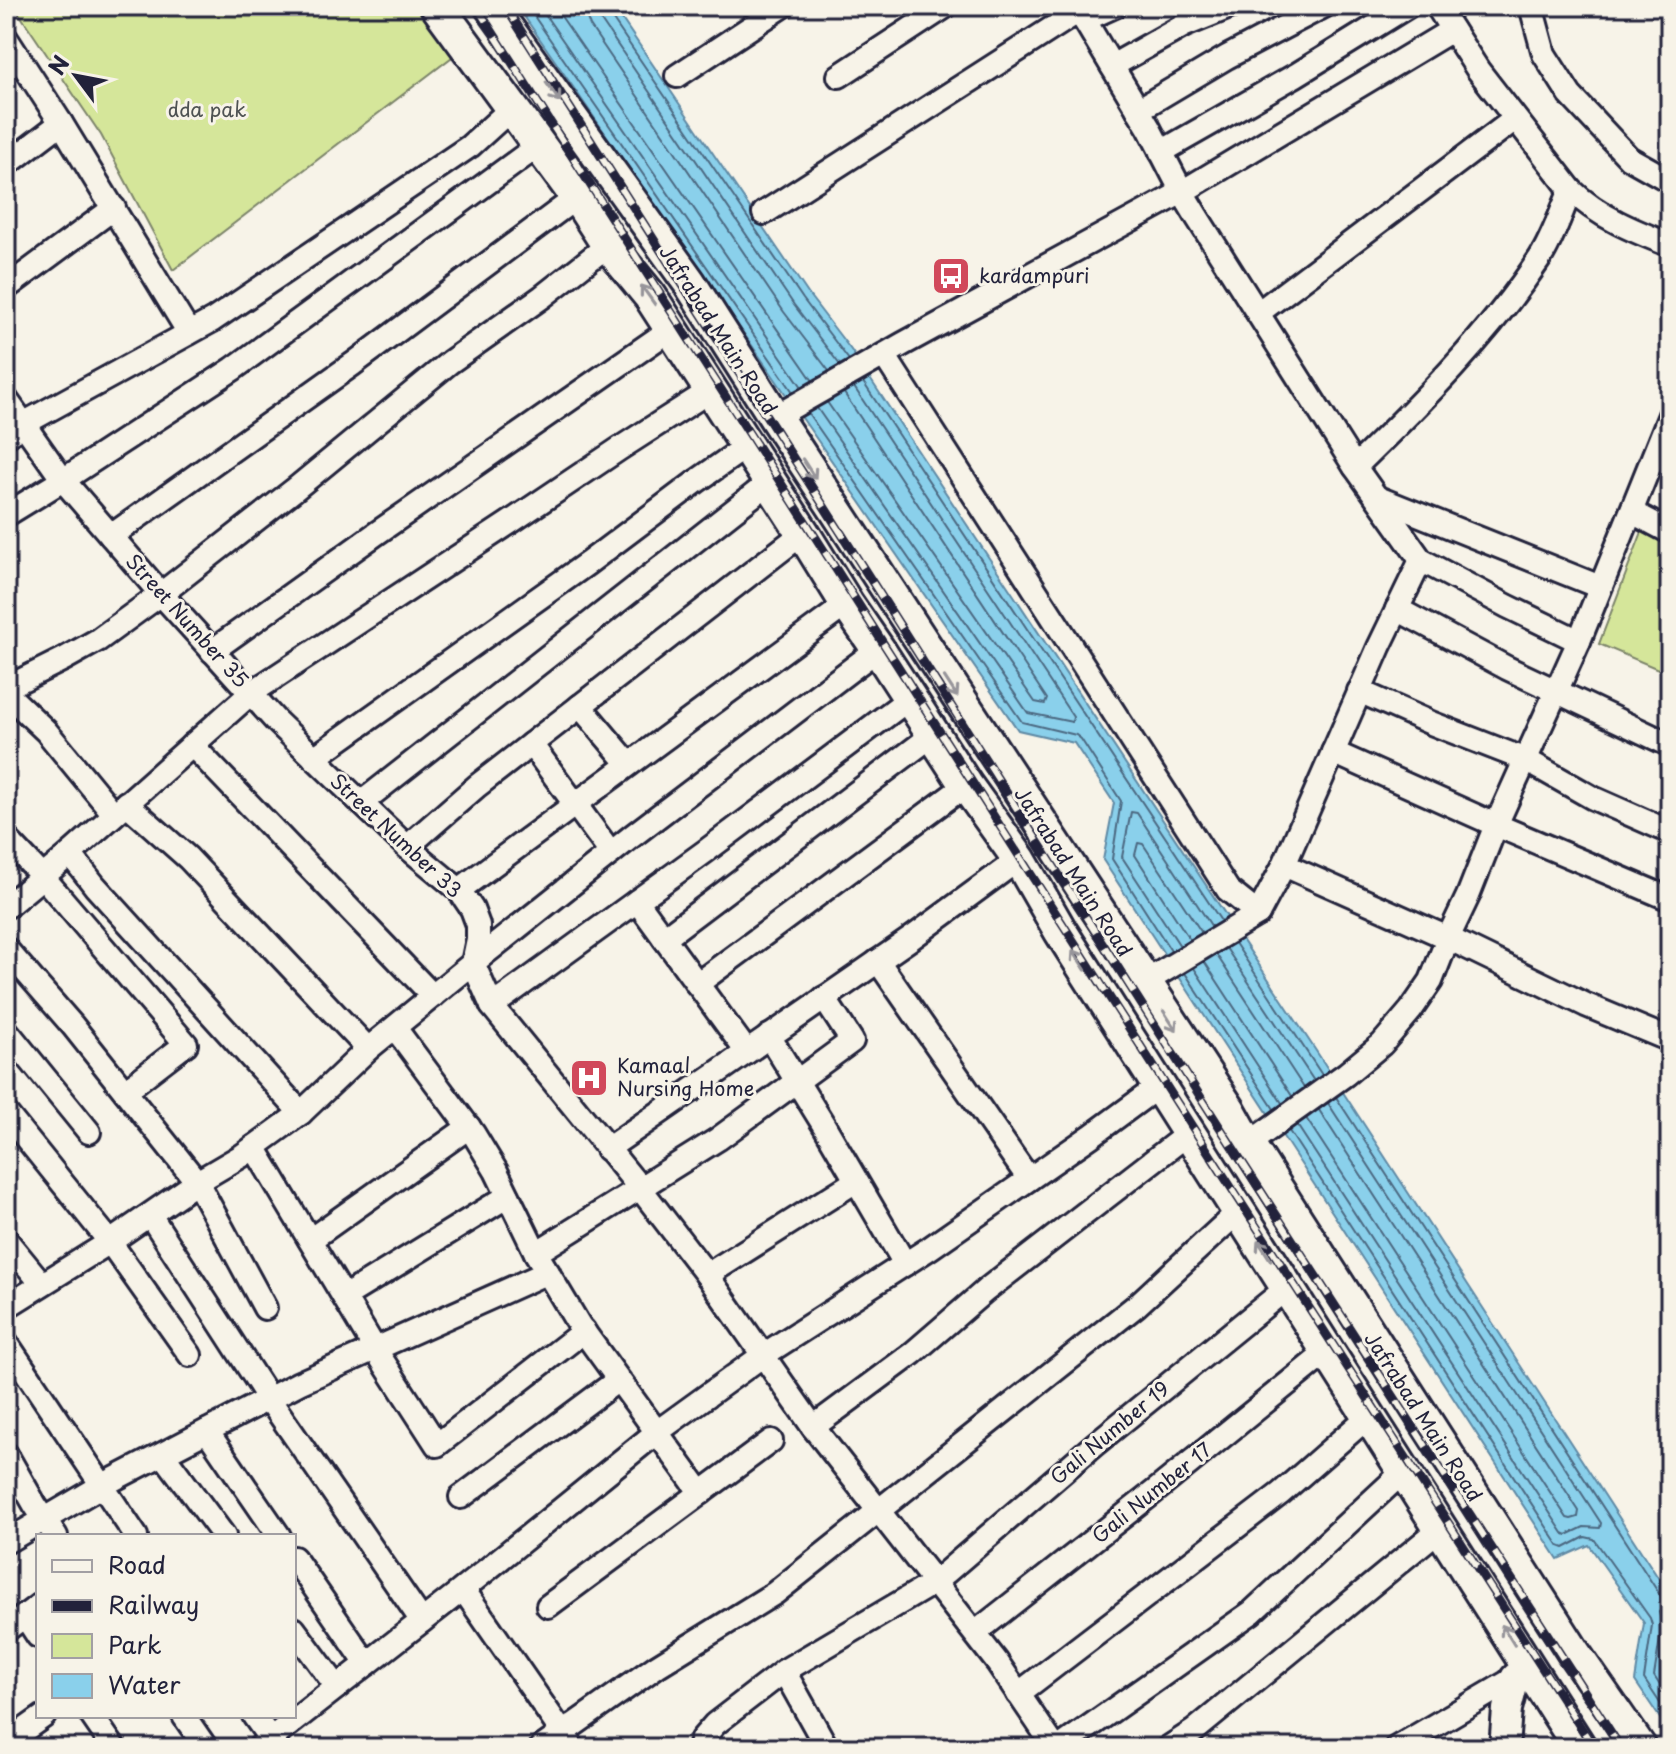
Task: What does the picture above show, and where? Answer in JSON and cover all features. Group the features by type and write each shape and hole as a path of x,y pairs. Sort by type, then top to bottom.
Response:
{"main road":[{"name":"Jafrabad Main Road","path":"437,6 577,197 608,245 650,296 847,604 966,785 1019,859 1061,932 1441,1528 1522,1672 1580,1748"},
{"name":"Jafrabad Main Road","path":"491,6 689,282 1229,1110 1256,1138 1574,1653 1640,1748"},
{"path":"486,73 522,50"}],"street":[{"path":"677,76 783,6"},
{"path":"839,76 946,6"},
{"path":"764,213 1080,12 1115,6"},
{"path":"1112,66 1185,25 1232,6"},
{"path":"1138,110 1227,57 1324,6"},
{"path":"1161,152 1296,75 1408,6"},
{"path":"1437,6 1515,119 1571,190 1588,206 1604,215 1670,245"},
{"path":"1531,6 1544,54 1570,95 1629,158 1670,181"},
{"path":"1080,12 1182,192 1355,467 1421,560 1579,641"},
{"path":"775,417 1182,192 1452,30"},
{"path":"7,42 61,123 189,333"},
{"path":"14,430 226,312 470,146 512,108"},
{"path":"1258,313 1515,119"},
{"path":"6,165 61,123"},
{"path":"6,515 233,369 539,145"},
{"path":"1355,467 1411,413 1504,307 1542,255 1571,190"},
{"path":"111,536 353,364 577,197"},
{"path":"6,288 114,208"},
{"path":"368,1049 188,858 120,808 6,691 98,640 161,594 450,362 542,297 608,245"},
{"path":"212,651 671,329"},
{"path":"884,355 1228,890 1258,914"},
{"path":"6,907 251,693 711,390"},
{"name":"Street Number 35","path":"6,399 14,430 63,480 275,720 314,758"},
{"path":"1256,1138 1346,1074 1382,1044 1431,981 1632,512 1660,468 1670,415"},
{"path":"314,758 747,446"},
{"path":"361,803 770,482"},
{"path":"1378,498 1600,587"},
{"path":"1632,512 1670,532"},
{"path":"407,847 477,786 803,533"},
{"path":"1145,982 1258,914 1284,865 1359,691 1421,560"},
{"path":"459,890 847,604"},
{"path":"1397,609 1507,668 1670,745"},
{"path":"6,1307 110,1242 301,1113 368,1049 473,963 878,649"},
{"path":"1359,691 1526,760 1593,798 1670,832"},
{"path":"492,1006 910,698"},
{"path":"580,706 629,764"},
{"path":"664,938 934,734"},
{"path":"531,744 611,853"},
{"path":"192,745 433,996"},
{"path":"1333,752 1670,899"},
{"name":"Street Number 33","path":"314,758 407,847 459,890 478,925 473,963"},
{"path":"697,984 966,785"},
{"path":"6,838 186,1044 125,1091"},
{"path":"70,854 95,886 301,1113"},
{"path":"607,1149 1019,859"},
{"path":"1284,865 1448,938 1586,1005 1670,1040"},
{"path":"637,901 747,1052"},
{"path":"878,961 1029,1179"},
{"path":"10,963 73,1026 197,1182 265,1308"},
{"path":"473,963 492,1006 707,1275 813,1427 975,1633 1057,1748 1252,1612 1404,1471"},
{"path":"6,1542 50,1527 101,1486 542,1262 640,1188 718,1139 852,1041 824,998"},
{"path":"395,1028 469,1127 496,1171 542,1262 584,1331 701,1493"},
{"path":"6,1030 89,1132"},
{"path":"769,1036 905,1264"},
{"path":"255,1718 269,1745 337,1687 657,1432 762,1356 905,1264 1159,1086"},
{"path":"6,1113 110,1242 190,1355"},
{"path":"310,1240 469,1127"},
{"path":"813,1427 913,1353 986,1290 1189,1133"},
{"path":"254,1147 375,1349 437,1445 584,1331"},
{"path":"707,1275 856,1181"},
{"path":"344,1297 508,1196"},
{"path":"541,1748 568,1740 657,1666 775,1593 1137,1305 1239,1211"},
{"path":"150,1215 269,1399 422,1621"},
{"path":"6,1240 42,1284"},
{"name":"Gali Number 19","path":"699,1748 702,1739 715,1724 784,1671 935,1582 1094,1445 1288,1287"},
{"path":"6,1342 135,1534"},
{"name":"Gali Number 17","path":"975,1633 1328,1351"},
{"path":"461,1497 618,1380"},
{"path":"1018,1694 1281,1493 1369,1416"},
{"path":"207,1431 278,1534"},
{"path":"548,1606 771,1441"},
{"path":"6,1454 50,1527"},
{"path":"163,1454 223,1534"},
{"path":"1168,1748 1194,1731 1441,1528"},
{"path":"296,1561 367,1664"},
{"path":"463,1589 568,1740"},
{"path":"6,1630 31,1611"},
{"path":"296,1632 337,1687"},
{"path":"784,1671 827,1748"},
{"path":"1396,1748 1522,1672"},
{"path":"1504,1748 1507,1709 1522,1672"},
{"path":"8,1743 41,1718"},
{"path":"93,1718 114,1748"},
{"path":"185,1718 206,1748"}],"green space":[{"name":"dda pak","path":"14,6 418,6 456,54 173,270 101,135"},
{"path":"1650,511 1670,520 1670,674 1599,644"}],"water":[{"path":"517,6 613,6 809,295 851,350 1324,1063 1670,1596 1670,1733 1635,1681 1644,1623 1589,1545 1558,1559 1103,860 1114,803 1074,743 1018,730"}],"railway":[{"path":"476,6 1216,1164 1594,1748"},
{"path":"505,6 1235,1151 1621,1748"}],"place":[{"name":"kardampuri","path":"951,276"},
{"name":"Kamaal Nursing Home","path":"589,1078"}]}
